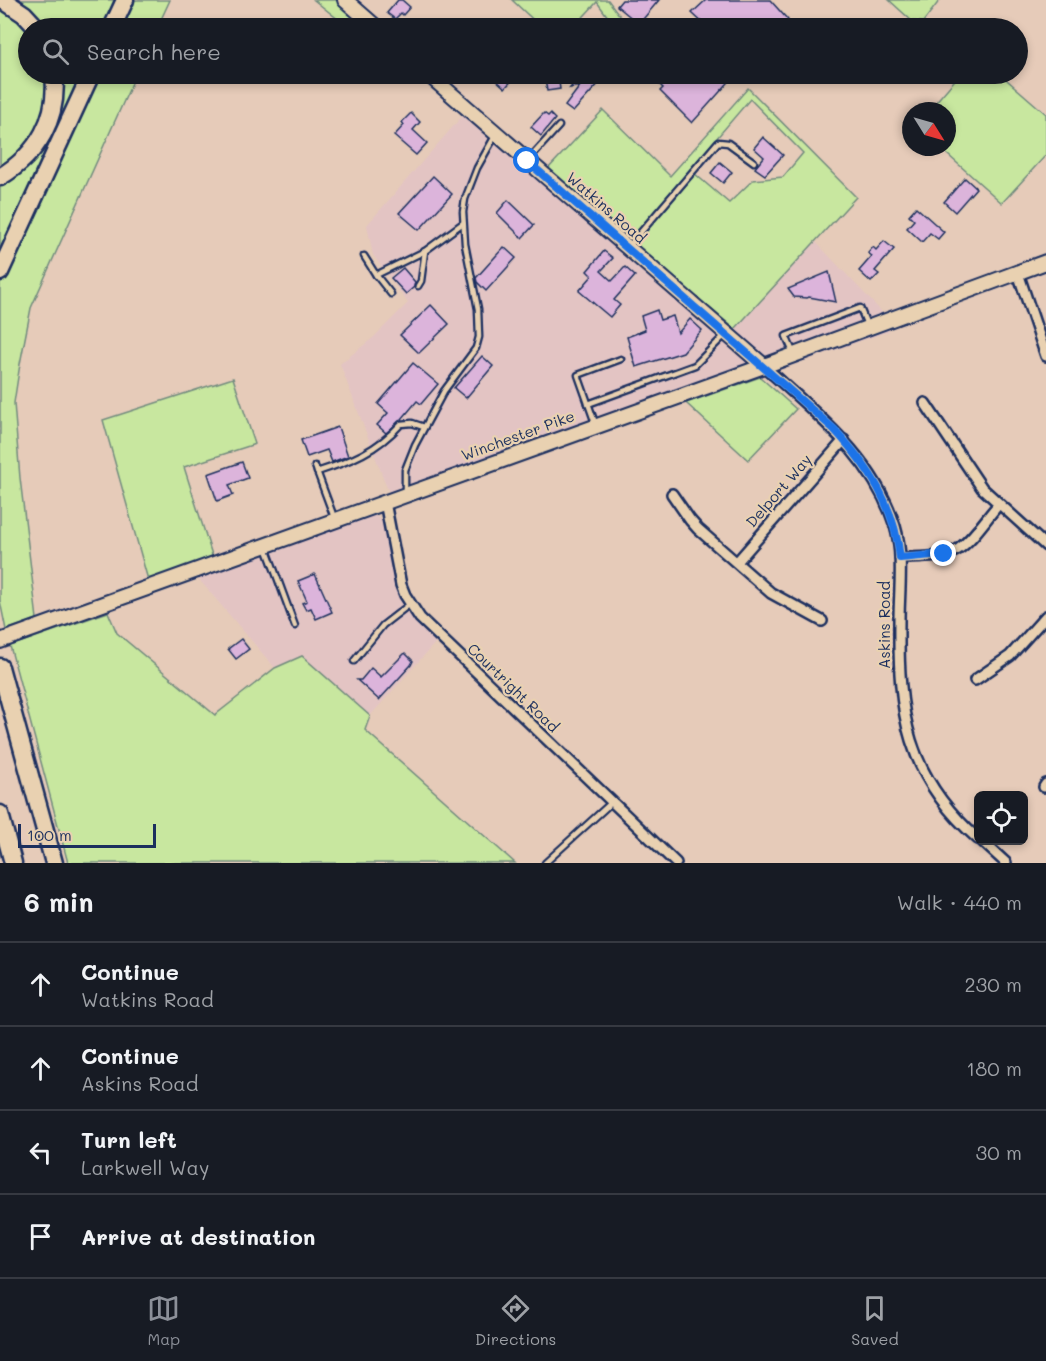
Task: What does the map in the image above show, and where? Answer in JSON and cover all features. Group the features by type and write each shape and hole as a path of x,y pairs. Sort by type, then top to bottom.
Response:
{"highway":[{"path":"3,0 28,18"},
{"path":"117,18 125,0"},
{"path":"0,177 15,168 29,155 42,138 53,110 56,84"},
{"path":"0,272 86,84"},
{"path":"0,667 54,863"},
{"path":"0,814 13,863"}],"main road":[{"path":"345,0 366,18"},
{"name":"Watkins Road","path":"439,84 764,366"},
{"name":"Winchester Pike","path":"0,641 1046,262"}],"street":[{"path":"1018,273 1044,343 1046,356"},
{"name":"Askins Road","path":"764,366 844,440 866,467 882,495 895,526 900,558 901,698 908,735 920,766 939,798 974,834"},
{"path":"926,403 973,476 999,504 1046,546"},
{"name":"Delport Way","path":"737,562 844,440"},
{"path":"672,494 694,525 771,593 822,621"},
{"name":"Courtright Road","path":"385,502 401,585 410,604 430,630 676,863"},
{"path":"900,558 944,554 956,550 999,504"},
{"path":"975,680 1010,656 1046,616"},
{"name":"Askins Road","path":"986,845 1006,863"}],"lane":[{"path":"527,161 559,126"},
{"path":"405,494 405,470 415,445 444,392 476,348 479,336 478,309 471,278 463,212 465,199 477,168 496,134"},
{"path":"627,248 718,142 728,143 754,162"},
{"path":"376,275 425,251 464,223"},
{"path":"418,286 421,281 425,251"},
{"path":"364,256 391,294"},
{"path":"794,355 786,336 860,308 868,328"},
{"path":"588,404 695,365 727,333"},
{"path":"596,426 578,375 621,359"},
{"path":"317,472 357,458 375,448 387,439 400,424 412,423 424,427"},
{"path":"315,466 335,519"},
{"path":"265,545 295,626"},
{"path":"354,661 383,625 410,604"},
{"path":"545,863 612,802"}],"shaded area":[{"path":"471,106 735,329 815,241 881,311 889,331 394,506 340,364 374,337 408,303 373,255 367,225"},
{"path":"372,514 382,520 396,588 412,617 436,642 370,716 302,656 275,668 196,576"}],"green space":[{"path":"14,0 121,0 113,18 32,18"},
{"path":"131,0 170,0 162,18 123,18"},
{"path":"314,0 336,0 357,18 336,18"},
{"path":"512,0 608,0 622,18 609,18 597,2 582,18 531,18"},
{"path":"889,0 940,0 926,18 909,18"},
{"path":"0,6 18,19 18,84 48,84 44,116 35,138 0,171"},
{"path":"58,84 82,84 0,261 0,183 34,158"},
{"path":"92,84 132,84 31,308 14,403 20,478 37,619 6,630 0,601 0,283"},
{"path":"951,84 1012,84 1046,114 1046,155 1002,203 949,156 956,156 956,102 936,102"},
{"path":"748,88 856,197 735,329 634,245 695,174 729,203 753,180 783,177 803,153 750,99 629,241 547,170 603,110 670,176"},
{"path":"760,377 796,409 748,460 686,403"},
{"path":"233,378 255,444 184,467 213,558 148,580 103,420"},
{"path":"108,612 117,633 215,715 275,668 302,656 370,716 365,730 515,863 68,863 10,646"}],"building":[{"path":"398,0 402,0 410,7 403,15 401,13 396,18 387,13"},
{"path":"622,0 659,0 644,18 632,18 617,6"},
{"path":"706,0 770,0 786,18 697,18 692,13"},
{"path":"546,84 559,84 560,89 547,91"},
{"path":"573,84 598,84 573,112 565,106 580,86 570,88"},
{"path":"659,84 727,84 692,123 660,91 663,88"},
{"path":"411,113 420,122 413,130 427,143 416,155 394,136 404,125 402,122"},
{"path":"544,113 548,116 550,114 555,119 541,136 531,127"},
{"path":"763,137 783,155 765,175 755,168 764,157 754,148"},
{"path":"720,162 732,172 723,183 711,173"},
{"path":"433,176 452,194 419,230 399,213"},
{"path":"965,178 976,188 955,212 944,202"},
{"path":"508,200 534,225 522,238 497,213"},
{"path":"916,207 944,232 938,239 930,233 922,242 907,228 914,220 909,215"},
{"path":"884,241 894,249 875,271 879,274 871,282 859,271 872,256 868,253 873,247 876,250"},
{"path":"504,247 516,258 486,291 476,278"},
{"path":"604,251 613,258 601,271 612,281 625,267 635,276 614,300 620,305 610,317 579,291 592,276 587,271"},
{"path":"403,268 415,282 414,287 406,294 391,278"},
{"path":"829,272 836,302 794,297 788,289"},
{"path":"431,305 449,324 419,353 400,335"},
{"path":"657,310 660,320 673,316 678,333 690,319 702,330 683,352 636,367 627,337 645,330 641,316"},
{"path":"482,356 493,366 466,398 454,388"},
{"path":"413,363 438,384 421,404 417,401 386,433 377,425 388,413 378,404"},
{"path":"338,427 348,456 332,462 327,450 307,457 301,440"},
{"path":"242,462 248,478 229,485 233,495 217,501 208,474"},
{"path":"315,574 332,612 316,619 311,608 306,610 302,603 307,601 298,581"},
{"path":"241,639 249,649 236,659 228,649"},
{"path":"405,653 413,661 411,665 379,700 357,680 361,680 371,668 381,677"}],"route":[{"path":"527,161 727,333 834,429 875,480 895,526 900,558 944,554"}]}
